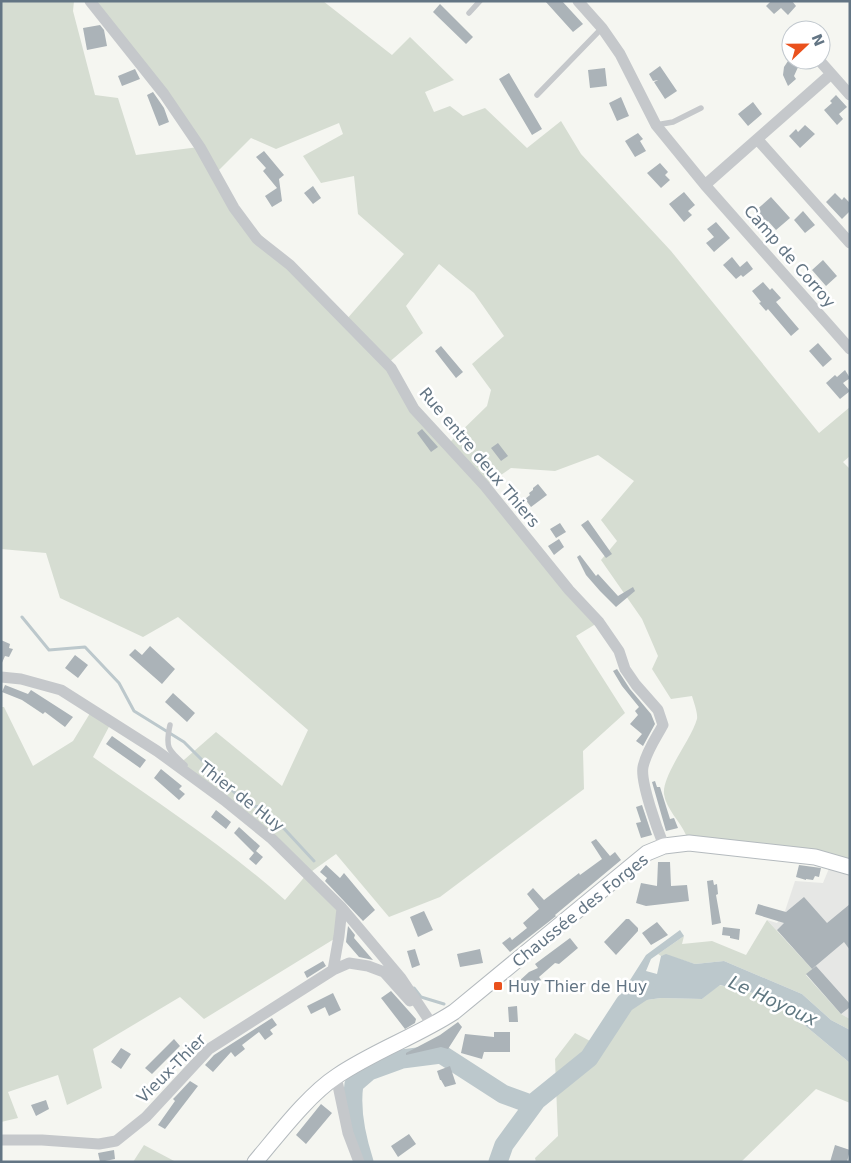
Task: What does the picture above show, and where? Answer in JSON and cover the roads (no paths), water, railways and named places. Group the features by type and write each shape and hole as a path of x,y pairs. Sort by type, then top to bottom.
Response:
{"main road":[{"name":"Chaussée des Forges","path":"255,1162 306,1104 336,1076 375,1054 433,1026 454,1012 647,853 664,846 689,843 815,857 850,867"}],"street":[{"name":"Rue entre deux Thiers","path":"90,1 164,94 200,147 234,208 257,239 290,265 391,368 414,409 485,486 569,590 604,629 619,651 625,669 658,710 663,725 642,770 655,824 664,846"},
{"name":"Camp de Corroy","path":"578,1 602,28 620,54 656,125 705,185 850,350"},
{"path":"829,70 850,95"},
{"path":"705,185 832,74"},
{"path":"758,140 850,243"},
{"name":"Thier de Huy","path":"1,676 21,679 61,690 157,751 272,839 342,908 401,978 433,1026"},
{"path":"333,970 340,936 342,908"},
{"name":"Thier de Huy","path":"350,963 368,966 384,972 410,1001 417,1002"},
{"name":"Vieux-Thier","path":"1,1140 42,1140 99,1144 116,1141 146,1117 209,1049 333,970 350,963"},
{"path":"336,1076 348,1133 359,1162"}],"lane":[{"path":"469,13 480,1"},
{"path":"538,95 602,28"},
{"path":"656,125 673,122 701,108"},
{"path":"170,726 167,742 173,755 196,775 203,785"}],"water":[{"path":"680,930 684,936 651,959 646,971 657,974 661,956 666,954 695,964 724,961 802,994 831,1020 850,1030 850,1063 802,1023 761,995 720,985 702,999 661,998 625,1003 618,999 646,955"}],"waterway":[{"path":"22,617 49,650 85,647 119,683 134,711 184,742 248,806 264,807 314,861"},
{"path":"414,988 421,997 444,1004"},
{"name":"Le Hoyoux","path":"498,1162 504,1145 537,1100 589,1058 625,1003 646,989"},
{"name":"Le Hoyoux","path":"364,1162 354,1123 354,1084 369,1071 402,1059 441,1054 503,1094 533,1105"}],"place":[{"name":"Huy Thier de Huy","path":"498,986"}]}
